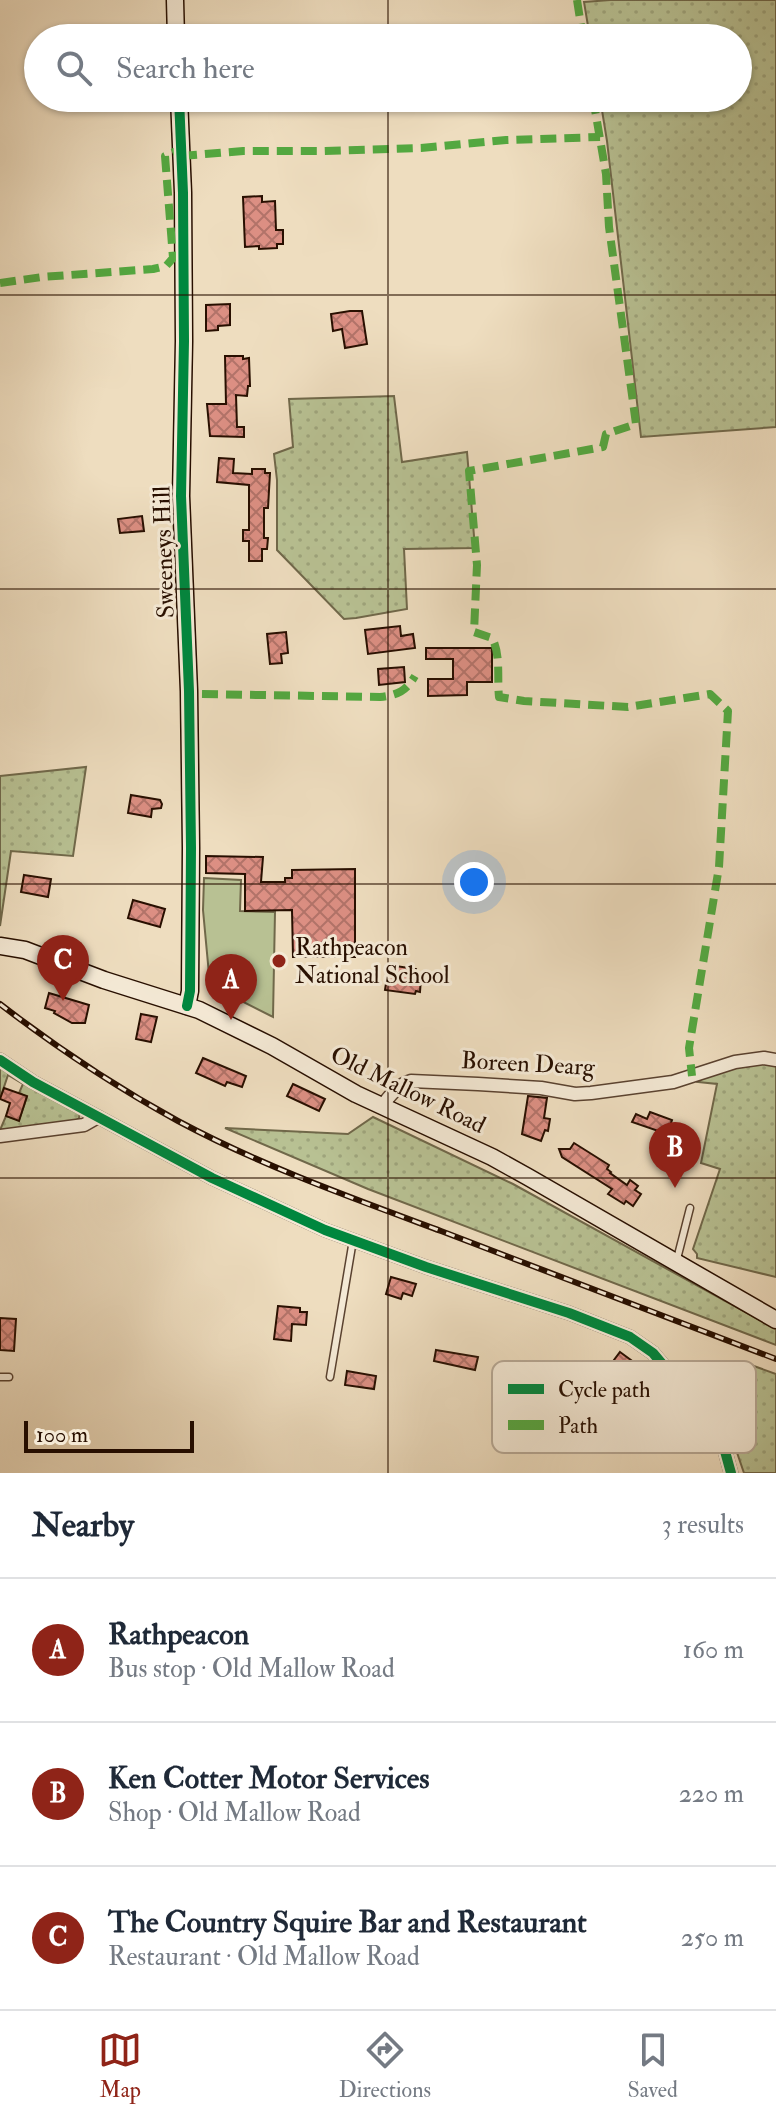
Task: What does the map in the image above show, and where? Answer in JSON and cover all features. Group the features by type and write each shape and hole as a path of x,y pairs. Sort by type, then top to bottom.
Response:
{"street":[{"path":"175,0 176,24"},
{"name":"Sweeneys Hill","path":"180,112 184,341 181,496 189,691 191,848 190,991 187,1006"},
{"name":"Old Mallow Road","path":"0,946 25,950 222,1020 381,1107 492,1157 776,1320"},
{"name":"Boreen Dearg","path":"381,1107 395,1089 411,1081 541,1088 575,1094 673,1082 735,1062 764,1058 776,1060"},
{"path":"0,1060 33,1082 212,1178 325,1230 426,1267 569,1313 630,1337 660,1361"},
{"path":"0,1136 84,1125 98,1117"},
{"path":"726,1453 731,1473"}],"lane":[{"path":"676,1263 690,1208"},
{"path":"330,1377 353,1240"},
{"path":"0,1377 9,1377"}],"green space":[{"path":"776,0 776,427 641,437 602,112 752,112 752,24 588,24 584,2"},
{"path":"394,396 402,462 467,452 475,548 404,549 407,609 344,619 277,550 274,454 293,447 289,399"},
{"path":"86,767 73,856 11,851 0,926 0,776"},
{"path":"204,878 241,880 240,911 275,912 273,1017 210,985 203,910"},
{"path":"776,1062 776,1277 697,1258 693,1249 720,1169 701,1163 717,1084 698,1082 724,1068"},
{"path":"0,1065 80,1111 79,1118 74,1122 0,1130 6,1116 19,1120 27,1097 19,1093 23,1084 8,1075 0,1099"},
{"path":"373,1117 513,1184 776,1329 776,1345 368,1189 225,1128 348,1134"},
{"path":"756,1367 776,1374 776,1473 744,1473 737,1453 756,1453"}],"building":[{"path":"262,196 262,202 275,201 276,230 283,230 283,244 277,244 277,248 245,247 243,197"},
{"path":"230,304 230,325 206,331 206,305"},
{"path":"362,311 367,344 345,348 342,329 333,331 331,314"},
{"path":"225,356 249,358 250,386 247,396 236,395 237,427 244,427 244,437 210,436 207,404 226,404"},
{"path":"219,458 234,459 233,473 252,474 252,469 265,469 265,473 270,473 268,508 264,508 267,549 262,549 262,561 249,561 249,541 243,541 243,530 249,530 249,485 217,482"},
{"path":"142,516 144,531 120,533 118,519"},
{"path":"400,626 401,636 413,634 415,648 368,654 365,630"},
{"path":"286,632 288,653 281,654 282,663 270,664 267,634"},
{"path":"426,648 492,648 492,682 467,682 467,695 428,696 428,679 453,679 453,659 426,659"},
{"path":"404,667 405,682 379,685 378,669"},
{"path":"131,795 160,800 161,808 152,809 151,817 128,813"},
{"path":"206,856 263,857 261,882 285,882 285,878 292,878 292,870 355,869 355,957 293,957 292,910 245,911 245,874 206,873"},
{"path":"24,875 51,879 48,897 21,892"},
{"path":"133,900 165,909 160,927 128,918"},
{"path":"389,965 416,969 415,978 421,978 420,992 385,990"},
{"path":"49,993 89,1005 85,1023 72,1023 45,1008"},
{"path":"141,1014 157,1017 151,1042 136,1039"},
{"path":"203,1058 246,1076 242,1087 227,1082 225,1086 196,1073"},
{"path":"293,1084 325,1099 319,1111 287,1096"},
{"path":"4,1088 27,1096 19,1121 6,1116 10,1103 0,1099"},
{"path":"528,1096 547,1098 544,1118 550,1119 548,1131 545,1130 541,1141 522,1134"},
{"path":"650,1112 672,1120 667,1134 632,1122 636,1114 647,1119"},
{"path":"574,1143 609,1165 607,1169 610,1173 627,1185 630,1180 638,1186 635,1190 641,1194 633,1206 608,1194 612,1189 562,1157 559,1149 570,1149"},
{"path":"391,1277 416,1284 412,1296 403,1293 401,1299 386,1294"},
{"path":"278,1306 300,1308 300,1312 307,1312 306,1325 292,1324 291,1341 274,1339"},
{"path":"0,1318 16,1319 14,1351 0,1350"},
{"path":"436,1350 478,1357 475,1370 434,1361"},
{"path":"620,1352 632,1361 613,1361"},
{"path":"347,1371 376,1376 374,1389 345,1385"}],"railway":[{"path":"0,1004 132,1094 242,1153 341,1194 776,1359"}],"marked path":[{"path":"577,0 581,24"},
{"path":"595,112 606,174 609,227 636,424 606,434 603,447 469,471 477,565 474,632 492,638 495,644 499,697 628,707 710,694 728,711 719,867 689,1048 692,1076"},
{"path":"181,156 243,151 421,148 506,140 600,137"},
{"path":"0,283 166,266 173,258 165,156 181,151"},
{"path":"202,694 380,697 401,691 415,676"}],"cycle path":[{"path":"180,112 184,341 181,496 189,691 191,848 190,991 187,1006"},
{"path":"0,1060 33,1082 212,1178 325,1230 426,1267 569,1313 630,1337 660,1361"},
{"path":"726,1453 731,1473"}],"place":[{"name":"Rathpeacon National School","path":"279,961"},
{"name":"The Country Squire Bar and Restaurant","path":"63,1001"},
{"name":"Rathpeacon","path":"231,1020"},
{"name":"Ken Cotter Motor Services","path":"675,1188"}]}
